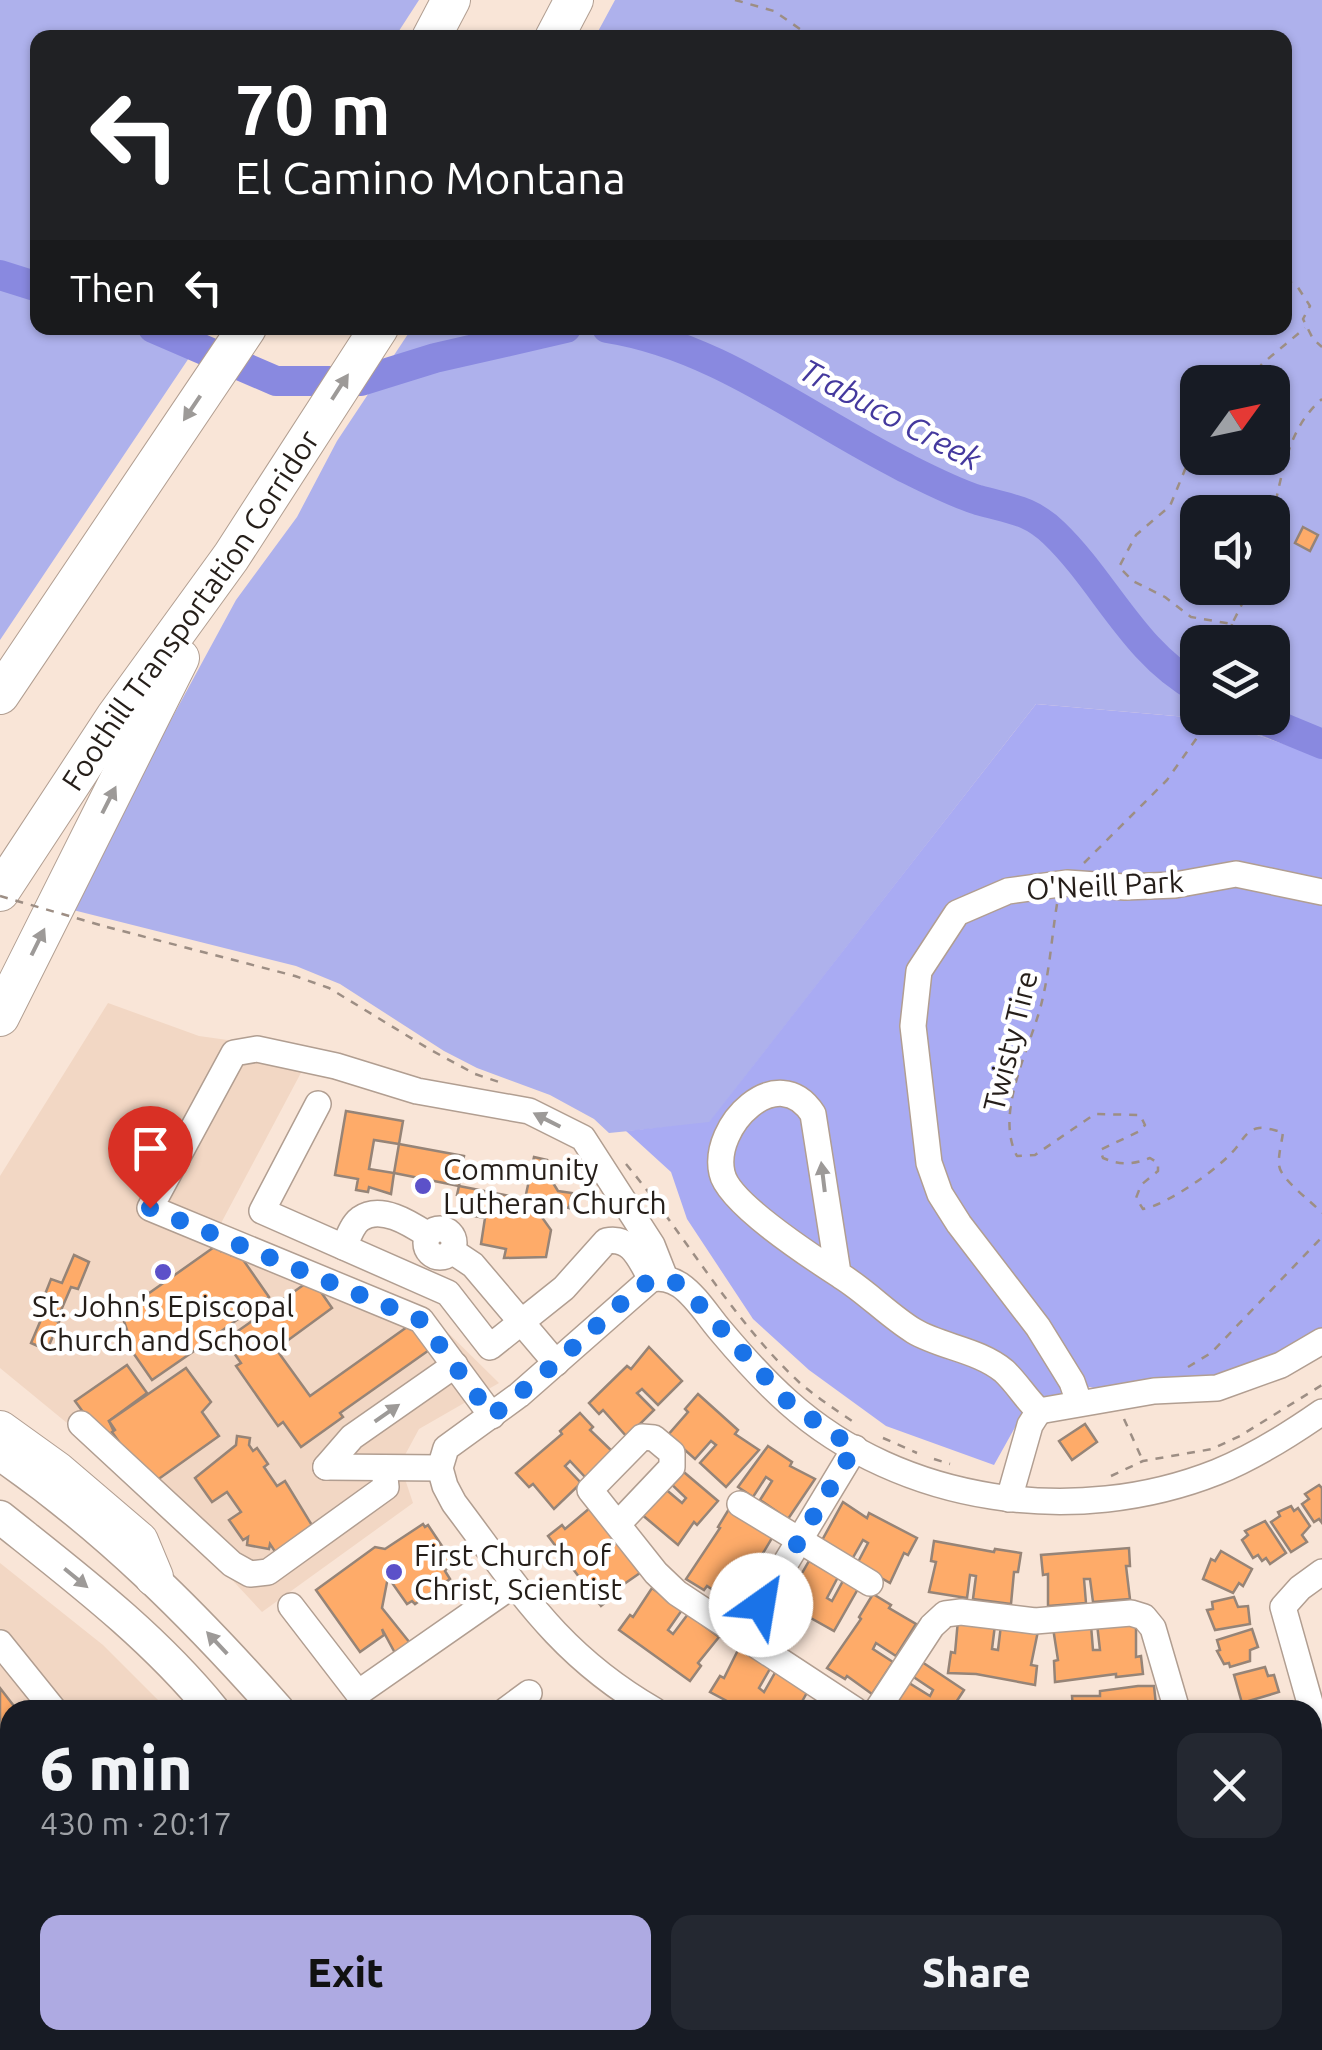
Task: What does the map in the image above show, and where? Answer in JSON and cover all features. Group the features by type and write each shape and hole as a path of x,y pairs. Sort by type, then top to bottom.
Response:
{"highway":[{"path":"435,30 451,0"},
{"path":"558,30 574,0"},
{"path":"0,695 242,335"},
{"name":"Foothill Transportation Corridor","path":"0,894 129,726 230,557 374,335"},
{"path":"0,1017 129,726"},
{"path":"0,1430 57,1471 139,1541 154,1577"}],"main road":[{"path":"0,1454 154,1577 269,1700"},
{"path":"0,1517 108,1603 183,1674 205,1700"}],"street":[{"name":"O'Neill Park","path":"1079,1402 1072,1382 1038,1327 958,1224 940,1194 930,1162 913,1026 919,971 958,913 1008,891 1065,883 1149,887 1236,874 1322,892"},
{"path":"492,1416 421,1320 150,1208 234,1053 257,1049 336,1066 416,1091 528,1110 584,1138 652,1245 652,1281 492,1416 446,1448 440,1468 454,1503 513,1585 572,1652 638,1700"},
{"path":"838,1273 812,1114 804,1101 792,1093 777,1093 756,1101 739,1116 722,1145 719,1163 723,1181 752,1211 915,1332 1003,1371 1039,1411"},
{"path":"318,1104 262,1211 448,1293 490,1347 564,1288 606,1241 622,1241 634,1249 652,1281 685,1289 789,1403 863,1436 904,1472 960,1490 1009,1499 1106,1500 1176,1486 1256,1454 1322,1412"},
{"path":"344,1247 357,1221 369,1215 407,1220 428,1235 426,1245 431,1253 444,1256 452,1251 473,1265 556,1363"},
{"path":"1039,1411 1154,1392 1218,1388 1281,1365 1322,1341"},
{"path":"440,1468 326,1467 352,1437 455,1365"},
{"path":"1009,1499 1030,1425 1039,1411"},
{"path":"81,1424 232,1564 250,1574 268,1572 386,1488 384,1468"},
{"path":"742,1637 863,1436"},
{"path":"740,1504 870,1582"},
{"path":"618,1524 666,1583 840,1700"},
{"path":"1309,1700 1283,1607 1322,1572"},
{"path":"291,1606 358,1693 513,1585"},
{"path":"884,1700 932,1626 945,1614 961,1612 1035,1621 1131,1614 1144,1617 1153,1628 1173,1700"},
{"path":"0,1643 46,1700"},
{"path":"520,1700 529,1693"}],"path":[{"path":"735,0 774,11 801,30"},
{"path":"1292,283 1310,306 1303,319 1322,347"},
{"path":"1262,365 1306,328"},
{"path":"1277,495 1290,441 1306,412 1322,399"},
{"path":"1183,475 1170,506 1136,535 1119,567 1133,581 1166,597 1192,616 1232,624 1242,605"},
{"path":"1065,883 1167,780 1198,735"},
{"name":"Twisty Tire","path":"1065,883 1056,908 1042,1001 1028,1052 1016,1077 1008,1140 1017,1156 1035,1155 1094,1114 1140,1116 1145,1125 1140,1131 1100,1150 1103,1158 1112,1162 1134,1164 1150,1158 1158,1163 1158,1171 1141,1185 1136,1198 1142,1209 1167,1201 1202,1178 1236,1149 1244,1135 1260,1127 1283,1132 1279,1167 1287,1183 1302,1190 1322,1213"},
{"path":"0,894 328,988 429,1050 475,1074 507,1085"},
{"path":"625,1162 768,1351 803,1385 863,1436 954,1465"},
{"path":"1154,1392 1212,1353 1322,1238"},
{"path":"1106,1478 1143,1461 1212,1449 1322,1385"},
{"path":"1129,1430 1143,1461"}],"shaded area":[{"path":"0,0 419,0 400,30 30,30 30,335 204,335 0,640"},
{"path":"615,0 1322,0 1322,757 1257,735 1290,735 1290,625 1180,625 1180,716 1036,704 709,1123 609,1133 594,1119 550,1095 477,1068 444,1051 340,984 296,966 73,910 236,600 297,517 337,441 407,335 1292,335 1292,30 599,30"},
{"path":"1036,704 1180,716 1180,735 1257,735 1322,757 1322,1332 1282,1354 1209,1381 1107,1392 1090,1387 1045,1402 1023,1413 994,1465 886,1426 809,1370 753,1319 687,1219 671,1172 626,1131 709,1122"},
{"name":"St. John's Episcopal Church and School","path":"108,1003 199,1036 312,1052 219,1227 432,1317 499,1383 419,1429 405,1455 405,1479 413,1503 262,1612 194,1539 106,1455 0,1368 0,1176"},
{"path":"0,1563 103,1645 158,1700 0,1700"}],"building":[{"path":"1303,527 1318,535 1310,551 1295,543"},
{"path":"346,1111 403,1121 399,1144 374,1140 369,1169 394,1173 391,1194 369,1187 368,1192 356,1190 358,1179 335,1175"},
{"path":"399,1144 464,1156 459,1186 394,1173"},
{"path":"534,1157 547,1160 545,1170 558,1191 572,1193 569,1208 525,1199"},
{"path":"459,1186 525,1199 525,1204 534,1206 551,1230 546,1257 504,1258 506,1249 481,1244 485,1218 474,1216 476,1207 465,1205 466,1196 457,1195"},
{"path":"217,1245 231,1255 237,1251 269,1297 213,1337 216,1342 200,1353 197,1349 152,1380 120,1334 127,1330 121,1313"},
{"path":"74,1255 89,1262 78,1289 71,1287 59,1315 40,1307 51,1279 62,1283"},
{"path":"312,1279 332,1308 276,1349 310,1396 414,1322 432,1348 340,1413 343,1417 301,1447 283,1422 278,1426 236,1366 241,1363 225,1340"},
{"path":"43,1315 59,1322 47,1350 31,1343"},
{"path":"649,1347 682,1381 658,1405 642,1389 637,1393 654,1410 627,1437 603,1410 599,1414 589,1403 627,1366 631,1369"},
{"path":"127,1365 147,1393 109,1421 119,1443 110,1449 75,1401"},
{"path":"186,1368 211,1402 202,1412 219,1436 153,1483 141,1473 112,1432 115,1430 109,1421"},
{"path":"698,1394 738,1430 735,1434 759,1450 726,1487 700,1463 716,1445 711,1441 695,1459 668,1435"},
{"path":"580,1413 593,1427 590,1430 614,1453 586,1478 570,1461 565,1466 581,1483 554,1509 533,1484 529,1487 516,1473 562,1434 560,1431"},
{"path":"1085,1424 1097,1442 1072,1460 1059,1441"},
{"path":"237,1436 250,1438 249,1445 253,1451 257,1448 268,1464 264,1467 277,1486 285,1481 313,1527 276,1553 270,1544 269,1549 247,1545 248,1537 243,1540 229,1520 241,1512 227,1492 212,1502 195,1478 236,1445"},
{"path":"768,1446 792,1462 790,1466 815,1479 788,1519 760,1500 772,1481 766,1477 753,1497 738,1487"},
{"path":"679,1468 718,1501 697,1525 694,1522 678,1545 640,1513 663,1487 682,1503 686,1498 668,1481"},
{"path":"1319,1485 1322,1523 1319,1519 1314,1522 1302,1504 1309,1499 1305,1494"},
{"path":"843,1502 867,1518 869,1513 917,1538 908,1555 904,1553 890,1583 857,1564 868,1543 863,1540 851,1561 820,1544"},
{"path":"732,1504 775,1533 756,1565 745,1559 741,1565 752,1571 732,1603 707,1586 704,1590 686,1579"},
{"path":"1291,1506 1294,1511 1298,1508 1310,1526 1302,1535 1307,1542 1291,1552 1271,1522 1280,1516 1278,1512"},
{"path":"591,1507 614,1537 595,1551 598,1556 617,1542 640,1573 614,1591 616,1594 601,1606 548,1536 562,1525 565,1529"},
{"path":"1265,1521 1286,1553 1270,1564 1258,1555 1253,1558 1242,1540 1248,1535 1245,1531"},
{"path":"423,1524 428,1525 452,1561 445,1571 450,1579 415,1604 407,1604 388,1577 382,1608 410,1643 395,1653 382,1629 384,1635 360,1652 316,1590 375,1547 385,1549"},
{"path":"934,1541 1021,1553 1018,1572 1014,1572 1011,1604 973,1599 976,1576 970,1575 967,1598 929,1592 936,1562 931,1561"},
{"path":"1129,1548 1130,1566 1126,1566 1130,1599 1093,1602 1090,1579 1084,1579 1086,1603 1048,1606 1048,1574 1043,1575 1041,1555"},
{"path":"1221,1551 1252,1569 1243,1586 1239,1583 1233,1593 1203,1579 1211,1559 1215,1561"},
{"path":"809,1561 838,1577 827,1598 832,1601 844,1579 859,1587 834,1631 809,1617 811,1613 785,1603"},
{"path":"652,1588 682,1610 668,1630 673,1634 688,1614 719,1637 698,1663 701,1666 690,1681 619,1630"},
{"path":"873,1594 916,1624 896,1656 876,1643 873,1649 893,1662 872,1694 847,1676 845,1679 827,1668 861,1619"},
{"path":"1234,1597 1238,1607 1248,1606 1250,1624 1215,1630 1207,1610 1213,1609 1212,1602"},
{"path":"958,1620 995,1625 992,1649 998,1650 1001,1625 1038,1631 1031,1665 1037,1666 1035,1685 948,1673 951,1652 955,1653"},
{"path":"1136,1620 1136,1657 1141,1656 1143,1674 1055,1682 1054,1661 1058,1660 1053,1628 1091,1625 1093,1650 1100,1650 1097,1624"},
{"path":"1252,1629 1258,1647 1250,1650 1250,1661 1230,1667 1229,1663 1224,1664 1217,1651 1217,1640"},
{"path":"739,1648 771,1667 759,1688 764,1692 776,1671 809,1689 803,1700 725,1700 710,1692 720,1676 724,1678"},
{"path":"922,1662 964,1690 958,1700 898,1700 909,1683 930,1696 933,1690 912,1676"},
{"path":"1265,1667 1268,1676 1274,1675 1279,1692 1241,1700 1234,1675"},
{"path":"1154,1686 1155,1700 1072,1700 1072,1696 1100,1696 1100,1691"}],"waterway":[{"name":"Trabuco Creek","path":"0,275 30,284"},
{"name":"Trabuco Creek","path":"169,335 276,381 361,381 435,358 535,335"},
{"name":"Trabuco Creek","path":"638,335 723,366 930,480 1036,519 1072,552 1156,656 1180,676"},
{"name":"Trabuco Creek","path":"1290,731 1322,744"}],"place":[{"name":"Community Lutheran Church","path":"423,1186"},
{"name":"St. John's Episcopal Church and School","path":"163,1272"},
{"name":"First Church of Christ, Scientist","path":"394,1572"}],"route":[{"path":"150,1208 421,1320 492,1416 640,1286 658,1278 675,1282 789,1403 854,1448 761,1605"}]}
